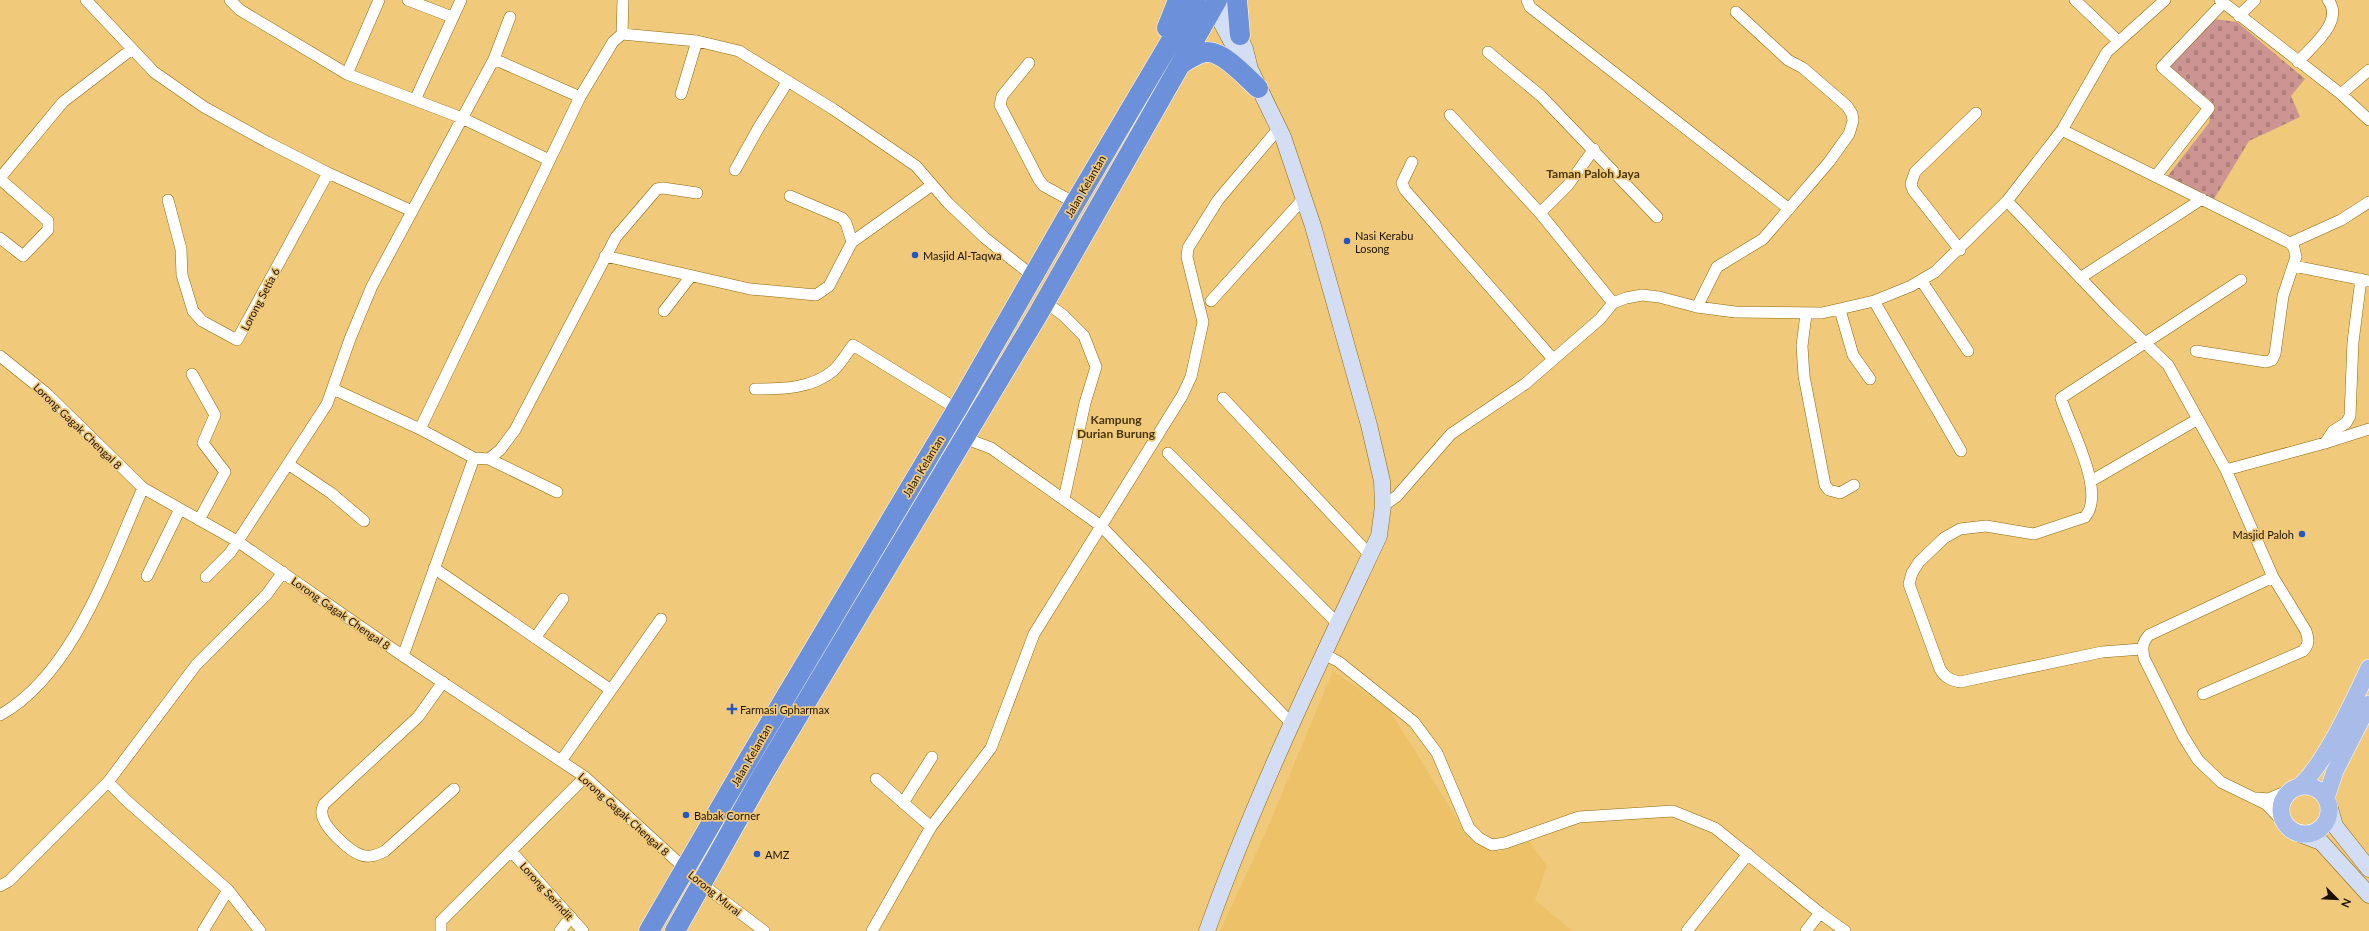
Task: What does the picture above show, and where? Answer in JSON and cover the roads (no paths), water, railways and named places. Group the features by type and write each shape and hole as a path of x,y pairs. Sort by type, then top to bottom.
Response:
{"highway":[{"path":"1136,98 1178,0"},
{"path":"1237,0 1240,35"},
{"name":"Jalan Kelantan","path":"649,931 1034,277 1136,98 1212,2"},
{"name":"Jalan Kelantan","path":"675,931 703,885 762,776 1041,309 1184,62 1212,2"},
{"path":"1184,62 1203,53 1214,53 1222,57 1258,88"},
{"path":"1000,335 1007,338 1011,337 1026,320 1041,309"}],"main road":[{"path":"2369,668 2319,763 2309,778 2283,801 2281,810 2293,829 2316,832 2323,827 2330,813 2328,801 2335,771 2369,704"},
{"path":"2296,788 2315,787 2328,801"}],"street":[{"path":"86,0 154,72 204,107 267,142 328,173 412,211"},
{"path":"230,0 240,10 347,74 462,118 548,160"},
{"path":"347,74 379,0"},
{"path":"408,0 452,18"},
{"path":"415,100 460,0"},
{"path":"622,0 622,34"},
{"path":"1527,0 1530,7 1789,209"},
{"path":"2075,0 2117,40"},
{"path":"1383,506 1397,496 1451,434 1525,384 1600,319 1613,303 1626,298 1642,295 1659,297 1697,307 1735,312 1806,314 1840,310 1874,301 1921,280 1935,272 1960,250 2007,201 2062,130 2107,52 2117,40 2164,0"},
{"path":"2239,16 2255,0"},
{"path":"2298,62 2330,26 2333,11 2328,0"},
{"path":"2156,176 2210,108 2162,67 2222,1 2239,16 2341,94 2369,120"},
{"path":"1207,931 1226,878 1291,723 1379,536 1383,506 1382,481 1369,425 1304,198 1280,128 1258,88 1250,69 1240,35 1212,2"},
{"path":"1212,2 1239,57 1250,69"},
{"path":"1697,307 1717,266 1763,239 1829,162 1849,134 1854,121 1852,114 1841,102 1803,68 1788,60 1736,12"},
{"path":"206,577 226,558 319,419 333,389 350,339 372,286 494,59 510,18"},
{"path":"420,429 548,160 580,97 612,42 622,34 697,41 739,51 833,109 916,166 932,185 985,238 1034,277"},
{"path":"681,94 697,41"},
{"path":"0,238 17,254 23,256 50,226 48,221 1,175 63,102 132,50"},
{"path":"1488,52 1541,96 1657,217"},
{"path":"494,59 580,97"},
{"path":"1029,63 1002,96 1000,105 1039,180 1044,186 1075,203"},
{"path":"2341,94 2369,70"},
{"path":"735,170 758,127 788,81"},
{"path":"1960,250 1913,190 1912,178 1915,172 1976,113"},
{"path":"1450,115 1540,213 1613,303"},
{"path":"872,931 931,827 991,748 1034,634 1182,396 1191,377 1203,322 1187,257 1188,248 1218,200 1280,128"},
{"path":"2062,130 2290,243 2295,252 2294,266 2283,296 2275,354 2272,360 2266,362 2196,351"},
{"path":"1540,213 1568,185 1594,150"},
{"path":"1412,162 1403,176 1402,183 1405,190 1553,359"},
{"name":"Lorong Setia 6","path":"168,200 181,249 182,275 193,311 202,321 237,340 328,173"},
{"path":"605,256 750,289 816,295 829,286 852,242 932,185"},
{"path":"489,460 500,450 515,430 616,237 653,192 663,188 697,193"},
{"path":"790,196 842,218 846,223 852,242"},
{"path":"1212,302 1304,198"},
{"path":"2080,278 2202,199"},
{"path":"2007,201 2080,278 2168,365 2226,470 2272,577 2309,638 2308,646 2303,651 2204,694"},
{"path":"2290,243 2341,220 2369,202"},
{"path":"2294,266 2365,280 2353,342 2350,416 2346,423 2332,431 2325,443"},
{"path":"664,311 691,276"},
{"path":"1921,280 1968,351"},
{"path":"2142,649 2102,652 1960,682 1952,680 1946,677 1940,669 1909,584 1919,562 1944,538 1960,528 1986,526 2034,534 2085,517 2090,509 2091,481 2061,398 2241,280"},
{"path":"1874,301 1961,451"},
{"path":"1041,309 1063,315 1084,336 1096,367 1085,403 1064,499"},
{"path":"1840,310 1853,355 1870,379"},
{"path":"1806,314 1802,346 1804,376 1825,485 1829,490 1840,493 1854,485"},
{"path":"755,389 780,389 807,385 834,370 853,345 957,408"},
{"name":"Lorong Gagak Chengal 8","path":"0,356 46,393 143,488 237,541 403,656 585,777 685,868"},
{"path":"192,374 215,415 204,440 204,446 225,472 199,520"},
{"path":"333,389 420,429 474,458 489,460 557,492"},
{"path":"1222,398 1370,555"},
{"path":"2091,481 2198,419"},
{"path":"2226,470 2325,443 2369,429"},
{"path":"964,438 991,448 1101,526 1291,723"},
{"path":"1168,454 1338,624"},
{"path":"403,656 474,458"},
{"path":"288,464 330,492 364,521"},
{"path":"1,712 42,682 58,662 88,611 143,488"},
{"path":"147,576 180,509"},
{"path":"434,568 611,690"},
{"path":"0,886 9,881 108,782 196,665 267,594 283,572"},
{"path":"2272,577 2149,635 2143,642 2142,649 2144,658 2198,760 2221,782 2237,792 2266,804 2293,829 2321,842 2369,895"},
{"path":"535,638 563,599"},
{"path":"561,761 661,619"},
{"path":"1324,654 1339,662 1414,722 1437,753 1469,828 1479,838 1492,845 1505,843 1579,817 1664,810 1691,817 1715,828 1820,913 1845,931"},
{"path":"443,682 418,717 324,804 322,813 324,821 346,847 362,855 374,856 385,851 454,789"},
{"path":"903,803 932,757"},
{"path":"441,931 441,921 585,777"},
{"path":"876,779 931,827"},
{"path":"108,782 127,801 228,890 260,931"},
{"path":"2254,798 2268,799 2296,788"},
{"path":"2328,801 2335,826 2369,869"},
{"name":"Lorong Serindit","path":"511,851 584,931"},
{"path":"1687,931 1748,854"},
{"name":"Lorong Murai","path":"685,868 703,885 764,931"},
{"path":"204,931 228,890"},
{"path":"1806,931 1820,913"},
{"path":"560,931 571,917"}],"place":[{"name":"Nasi Kerabu Losong","path":"1347,241"},
{"name":"Masjid Al-Taqwa","path":"915,255"},
{"name":"Masjid Paloh","path":"2302,534"},
{"name":"Farmasi Gpharmax","path":"732,709"},
{"name":"Babak Corner","path":"686,815"},
{"name":"AMZ","path":"757,854"}],"district":[{"name":"Taman Paloh Jaya","path":"1593,173"},
{"name":"Kampung Durian Burung","path":"1116,426"}]}
